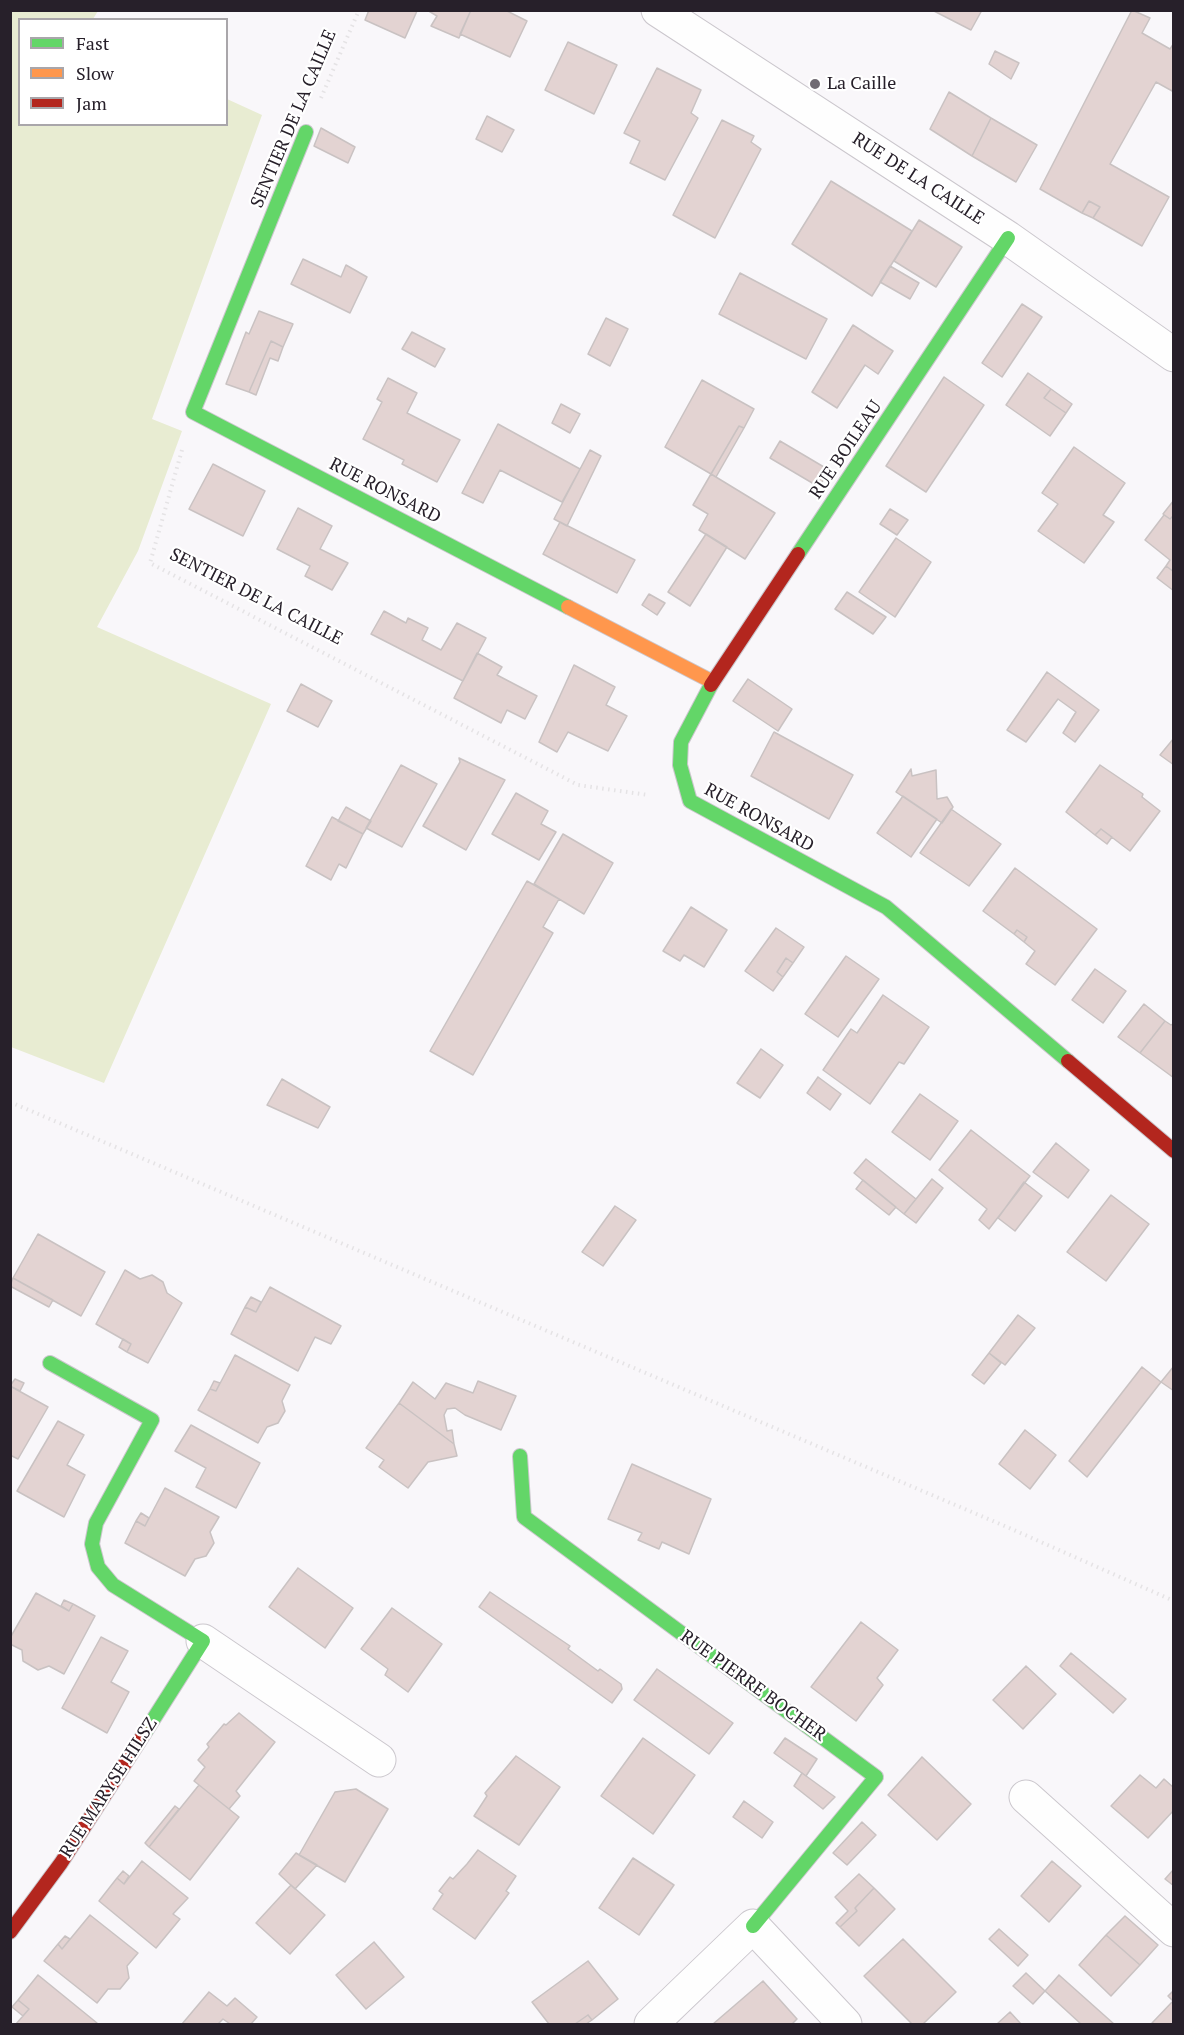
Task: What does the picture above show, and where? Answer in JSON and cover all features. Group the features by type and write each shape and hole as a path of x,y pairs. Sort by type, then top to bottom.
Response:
{"street":[{"name":"RUE DE LA CAILLE","path":"658,10 1008,238 1173,355"},
{"name":"SENTIER DE LA CAILLE","path":"193,412 306,132"},
{"name":"RUE BOILEAU","path":"713,682 1008,238"},
{"name":"RUE RONSARD","path":"193,412 713,682 681,742 680,765 690,801 886,907 1173,1151"},
{"path":"50,1363 152,1420 96,1523 92,1544 98,1567 112,1586 203,1641 379,1760"},
{"name":"RUE PIERRE BOCHER","path":"520,1456 524,1517 876,1777 753,1926 651,2025"},
{"name":"RUE MARYSE HILSZ","path":"10,1932 62,1863 203,1641"},
{"path":"1026,1797 1173,1930"},
{"path":"753,1926 845,2025"}],"path":[{"name":"SENTIER DE LA CAILLE","path":"306,132 359,10"},
{"name":"SENTIER DE LA CAILLE","path":"193,412 150,563 578,785 690,801"},
{"path":"10,1102 985,1518 1173,1601"}],"green space":[{"path":"10,11 98,11 94,18 18,18 18,126 228,126 228,99 262,115 152,419 182,431 138,551 97,627 271,704 104,1083 11,1047"}],"building":[{"path":"369,10 417,11 405,38 365,20"},
{"path":"427,10 471,10 459,38 431,26 437,16"},
{"path":"471,10 505,10 527,21 510,57 460,34"},
{"path":"932,10 982,10 971,30"},
{"path":"1132,10 1150,18 1142,33 1170,49 1174,43 1174,92 1156,82 1110,164 1169,197 1142,246 1093,218 1100,207 1089,201 1082,213 1040,189"},
{"path":"568,42 617,65 594,114 545,90"},
{"path":"995,51 1019,63 1011,79 989,64"},
{"path":"657,68 701,90 691,113 698,118 665,180 630,163 640,141 624,133"},
{"path":"949,92 991,118 972,156 930,129"},
{"path":"487,116 514,130 502,152 476,139"},
{"path":"991,118 1037,145 1016,182 972,156"},
{"path":"722,120 754,136 751,142 761,149 715,238 673,215"},
{"path":"321,128 355,147 348,163 314,146"},
{"path":"831,181 912,231 872,296 792,244"},
{"path":"1089,201 1100,207 1093,218 1082,213"},
{"path":"919,220 962,247 936,287 894,261"},
{"path":"303,259 341,277 346,265 367,277 350,313 291,284"},
{"path":"890,266 919,283 910,299 880,282"},
{"path":"740,273 827,319 806,359 719,314"},
{"path":"1022,304 1042,317 1002,377 982,363"},
{"path":"259,311 293,324 283,347 271,341 249,392 226,384 246,332 249,334"},
{"path":"606,318 628,329 610,366 588,354"},
{"path":"853,325 893,351 878,374 865,365 837,408 812,392"},
{"path":"412,332 445,349 435,367 402,349"},
{"path":"271,341 283,347 278,361 270,358 256,395 249,392"},
{"path":"1028,373 1051,389 1044,398 1066,413 1050,436 1006,405"},
{"path":"944,377 984,405 926,492 886,466"},
{"path":"388,378 417,393 407,413 460,440 437,482 402,464 404,460 363,439 382,402 377,399"},
{"path":"702,380 754,409 744,428 739,426 711,474 665,447"},
{"path":"1051,389 1072,404 1066,413 1044,398"},
{"path":"561,404 580,414 570,433 552,423"},
{"path":"498,424 580,469 562,502 500,470 483,503 462,493"},
{"path":"739,426 744,428 716,477 711,474"},
{"path":"780,441 829,470 819,487 770,458"},
{"path":"1074,447 1125,483 1103,515 1114,522 1084,563 1038,531 1058,504 1042,493"},
{"path":"590,450 601,456 567,526 554,519"},
{"path":"213,464 265,491 243,536 189,509"},
{"path":"711,474 775,513 745,559 699,530 708,514 693,505"},
{"path":"1174,500 1174,515 1170,519 1163,514"},
{"path":"298,508 332,526 320,549 348,563 332,590 305,576 310,566 277,549"},
{"path":"890,509 908,520 897,535 880,524"},
{"path":"1164,515 1170,519 1174,515 1174,572 1166,566 1170,560 1145,540"},
{"path":"560,522 635,560 617,593 543,554"},
{"path":"706,534 727,547 690,606 668,592"},
{"path":"896,538 931,562 895,617 859,592"},
{"path":"1166,566 1174,572 1174,591 1157,578"},
{"path":"847,592 886,617 873,634 835,609"},
{"path":"649,594 665,603 657,615 642,605"},
{"path":"384,611 406,623 408,618 428,628 422,640 441,650 457,623 486,638 463,681 371,634"},
{"path":"477,653 502,667 497,675 537,696 525,719 507,710 501,723 454,698"},
{"path":"574,665 615,687 606,705 627,716 608,751 568,732 557,752 539,742"},
{"path":"1047,672 1099,710 1075,742 1063,733 1076,712 1058,699 1026,742 1007,730"},
{"path":"748,679 792,709 778,731 733,701"},
{"path":"301,684 332,701 318,727 287,711"},
{"path":"774,732 853,775 829,819 751,776"},
{"path":"1174,738 1174,765 1160,755"},
{"path":"459,758 505,780 466,850 423,826 460,762"},
{"path":"401,765 437,784 402,847 366,828"},
{"path":"1100,765 1143,794 1142,797 1160,811 1130,851 1101,829 1095,835 1066,812"},
{"path":"911,769 912,776 936,770 937,799 947,797 953,807 942,823 896,792"},
{"path":"516,793 548,811 541,824 556,832 539,860 492,834"},
{"path":"903,796 937,819 911,857 877,833"},
{"path":"346,807 371,821 363,834 338,821"},
{"path":"951,809 1001,844 969,886 920,853"},
{"path":"332,817 363,834 346,868 339,864 331,880 306,866"},
{"path":"1101,829 1112,837 1107,844 1095,835"},
{"path":"563,834 613,863 584,914 534,884"},
{"path":"1015,868 1097,929 1055,985 1026,964 1035,951 1024,942 1027,937 1017,930 1014,934 983,911"},
{"path":"527,881 559,899 543,927 553,933 473,1075 430,1051"},
{"path":"691,907 727,930 704,967 684,955 680,961 663,951"},
{"path":"776,928 804,947 793,963 786,958 777,972 783,977 773,991 745,971"},
{"path":"1017,930 1027,937 1024,942 1014,934"},
{"path":"846,956 879,979 838,1037 805,1014"},
{"path":"786,958 793,963 783,977 777,972"},
{"path":"1095,969 1126,991 1103,1023 1072,1000"},
{"path":"883,995 929,1027 904,1064 899,1062 870,1104 823,1070 851,1029 857,1033"},
{"path":"1144,1004 1165,1021 1140,1053 1118,1037"},
{"path":"1165,1021 1171,1025 1174,1023 1174,1078 1140,1053"},
{"path":"761,1049 783,1065 760,1098 737,1083"},
{"path":"818,1077 841,1094 830,1110 807,1093"},
{"path":"282,1079 330,1107 318,1128 267,1105"},
{"path":"920,1094 958,1121 930,1160 892,1132"},
{"path":"971,1130 1030,1176 989,1229 979,1220 987,1209 939,1170"},
{"path":"1056,1143 1089,1170 1068,1198 1033,1172"},
{"path":"866,1159 916,1199 904,1214 854,1173"},
{"path":"932,1179 943,1188 916,1223 904,1214"},
{"path":"863,1180 896,1207 889,1215 856,1189"},
{"path":"1024,1182 1042,1196 1015,1231 998,1218"},
{"path":"1111,1195 1149,1224 1106,1281 1067,1252"},
{"path":"615,1206 636,1220 603,1266 582,1252"},
{"path":"38,1234 105,1272 81,1316 13,1278"},
{"path":"125,1270 140,1279 152,1275 163,1282 167,1293 182,1303 148,1363 127,1352 131,1344 96,1324"},
{"path":"13,1278 53,1300 49,1307 10,1286"},
{"path":"270,1287 341,1326 331,1344 315,1337 298,1371 231,1334 245,1307 256,1312"},
{"path":"251,1297 261,1302 256,1312 245,1307"},
{"path":"1018,1315 1035,1328 1005,1365 989,1353"},
{"path":"123,1339 131,1344 127,1352 119,1347"},
{"path":"989,1353 1001,1363 984,1384 972,1375"},
{"path":"235,1355 290,1385 282,1401 285,1411 278,1423 267,1427 258,1443 198,1410 210,1389 216,1391"},
{"path":"1174,1366 1174,1391 1161,1382"},
{"path":"1142,1367 1161,1382 1087,1477 1069,1461"},
{"path":"15,1379 24,1383 20,1391 10,1386"},
{"path":"214,1381 220,1383 216,1391 210,1389"},
{"path":"478,1381 516,1396 501,1430 465,1415 455,1408 447,1409 444,1415 447,1431 452,1430 454,1444 399,1403 413,1382 435,1399 446,1383 473,1393"},
{"path":"10,1386 48,1407 18,1459 10,1455"},
{"path":"399,1403 454,1444 457,1456 428,1462 408,1488 379,1467 384,1460 366,1448"},
{"path":"58,1421 84,1435 67,1465 85,1475 64,1517 17,1491"},
{"path":"191,1425 260,1463 236,1508 196,1487 206,1468 175,1451"},
{"path":"1025,1430 1056,1455 1030,1489 999,1464"},
{"path":"632,1464 711,1499 689,1554 662,1542 659,1549 638,1540 642,1533 608,1519"},
{"path":"165,1488 219,1517 210,1532 214,1543 206,1556 195,1559 185,1576 125,1543 136,1521 145,1526"},
{"path":"141,1513 149,1518 145,1526 136,1521"},
{"path":"298,1568 353,1608 325,1648 269,1607"},
{"path":"490,1592 570,1646 568,1649 598,1671 600,1669 621,1684 622,1689 612,1703 479,1607"},
{"path":"36,1593 69,1611 73,1604 95,1616 64,1674 49,1666 38,1670 23,1661 22,1650 10,1644 10,1638"},
{"path":"64,1600 73,1604 69,1611 61,1606"},
{"path":"392,1608 442,1644 408,1692 385,1675 388,1669 361,1649"},
{"path":"861,1622 898,1650 877,1678 883,1685 856,1721 811,1687"},
{"path":"101,1637 128,1651 111,1682 129,1692 107,1733 62,1708"},
{"path":"1071,1653 1126,1699 1113,1713 1060,1666"},
{"path":"1026,1666 1056,1694 1023,1729 993,1700"},
{"path":"657,1669 733,1723 709,1754 634,1700"},
{"path":"239,1713 275,1742 236,1791 240,1796 229,1809 194,1781 205,1767 198,1760 209,1747 207,1744 224,1724 226,1725"},
{"path":"643,1738 695,1775 653,1834 601,1796"},
{"path":"785,1738 817,1759 806,1776 774,1753"},
{"path":"516,1756 560,1787 519,1845 474,1816 487,1796 485,1793"},
{"path":"922,1757 971,1804 937,1840 888,1795"},
{"path":"802,1773 835,1797 823,1809 794,1786"},
{"path":"1140,1775 1156,1788 1164,1779 1174,1788 1174,1810 1148,1838 1111,1806"},
{"path":"199,1785 239,1817 190,1880 149,1847"},
{"path":"356,1789 388,1809 345,1882 299,1855 335,1792"},
{"path":"744,1801 773,1822 762,1838 733,1817"},
{"path":"175,1806 179,1809 149,1847 145,1843"},
{"path":"862,1822 876,1835 847,1865 833,1853"},
{"path":"478,1850 516,1876 506,1891 509,1893 475,1939 433,1909 443,1894 439,1891 450,1877 453,1879"},
{"path":"296,1853 317,1865 295,1889 279,1874"},
{"path":"633,1858 674,1885 639,1935 599,1908"},
{"path":"142,1861 188,1898 173,1914 180,1919 156,1948 99,1901 117,1878 124,1884"},
{"path":"1052,1861 1081,1886 1049,1922 1021,1896"},
{"path":"1174,1869 1174,1886 1165,1879"},
{"path":"123,1871 129,1876 124,1884 117,1878"},
{"path":"859,1874 874,1888 855,1908 857,1911 840,1927 836,1923 848,1911 835,1897"},
{"path":"291,1885 325,1915 290,1954 256,1923"},
{"path":"874,1888 895,1909 859,1946 840,1927 857,1911 855,1908"},
{"path":"90,1915 138,1953 127,1966 129,1978 120,1989 108,1989 97,2003 44,1961 58,1944 62,1949"},
{"path":"1125,1916 1158,1945 1140,1965 1106,1935"},
{"path":"999,1929 1028,1955 1018,1966 989,1939"},
{"path":"1106,1935 1140,1965 1111,1996 1079,1965"},
{"path":"65,1936 70,1939 62,1949 58,1944"},
{"path":"903,1939 956,1992 923,2024 912,2024 864,1976"},
{"path":"374,1942 404,1977 366,2009 336,1975"},
{"path":"588,1961 618,1999 592,2020 588,2015 575,2024 549,2024 532,2002"},
{"path":"1026,1973 1045,1991 1033,2004 1013,1986"},
{"path":"38,1975 97,2023 16,2024 29,2009 18,2000"},
{"path":"1059,1975 1114,2024 1081,2024 1045,1991"},
{"path":"763,1981 797,2019 792,2024 713,2024"},
{"path":"1174,1990 1174,2024 1152,2023 1173,2001 1168,1996"},
{"path":"209,1992 227,2006 235,1998 257,2017 251,2024 230,2024 223,2019 218,2024 182,2024"},
{"path":"18,2000 29,2009 23,2016 12,2007"},
{"path":"1010,2012 1021,2024 997,2024"},
{"path":"588,2015 592,2020 586,2024 575,2024"}],"traffic: fast":[{"path":"306,132 193,412 568,607"},
{"path":"798,554 1008,238"},
{"path":"711,685 681,742 680,765 690,801 886,907 1068,1061"},
{"path":"50,1363 152,1420 96,1523 92,1544 98,1567 113,1585 203,1641 144,1734"},
{"path":"520,1456 524,1517 876,1777 753,1926"}],"traffic: slow":[{"path":"568,607 713,682"}],"traffic: jam":[{"path":"711,685 798,554"},
{"path":"1068,1061 1174,1151"},
{"path":"10,1932 61,1863 144,1734"}],"place":[{"name":"La Caille","path":"815,84"}]}
